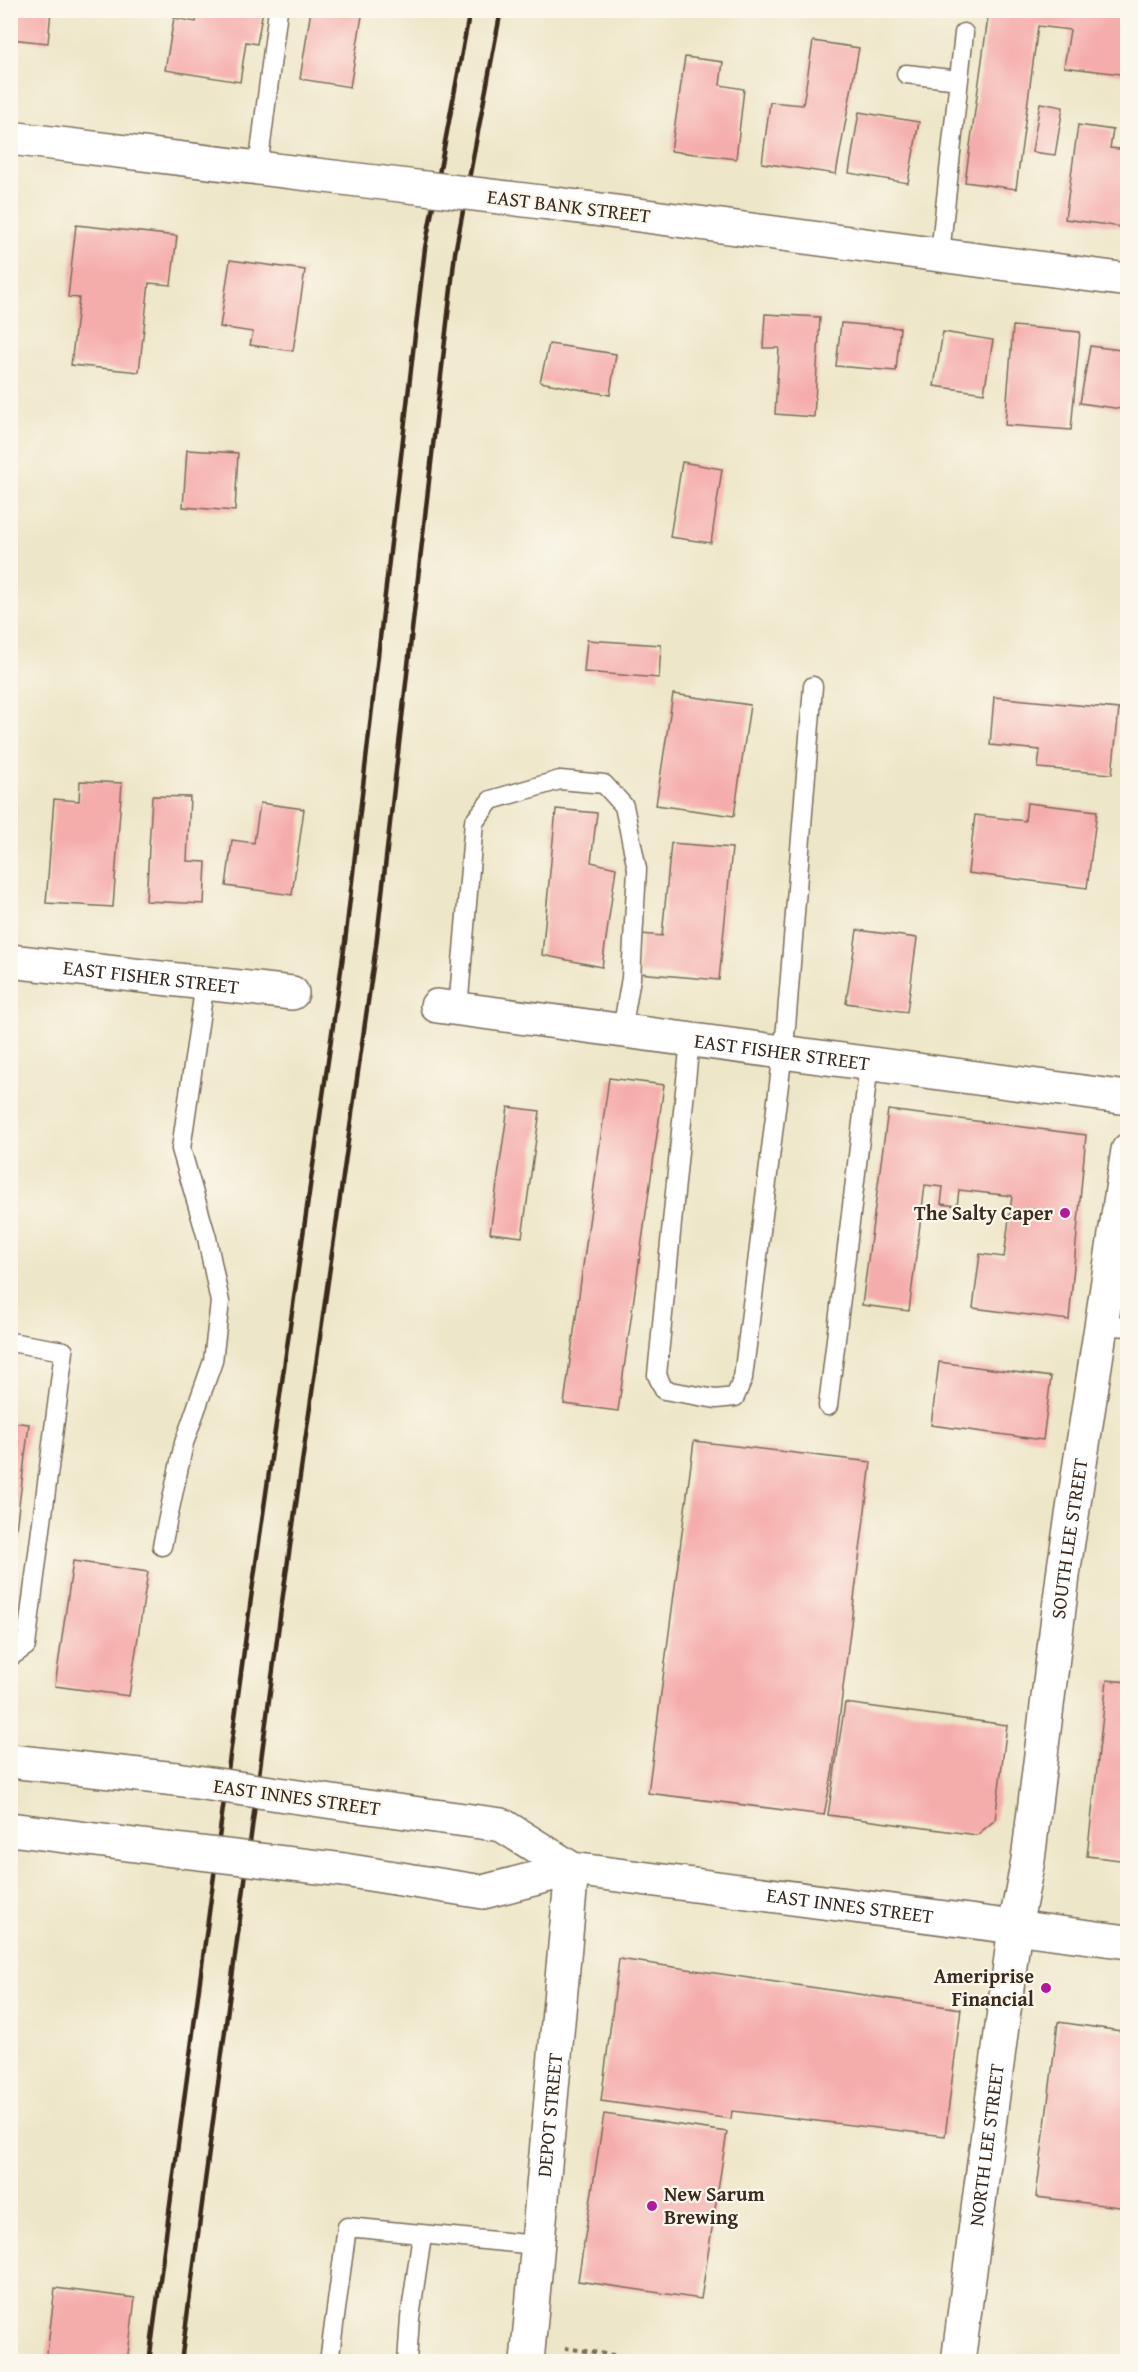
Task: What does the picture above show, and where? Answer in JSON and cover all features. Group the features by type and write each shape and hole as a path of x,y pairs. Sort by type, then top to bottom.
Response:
{"street":[{"name":"EAST BANK STREET","path":"10,138 541,202 1128,280"},
{"name":"EAST FISHER STREET","path":"10,961 292,993"},
{"name":"EAST FISHER STREET","path":"448,1007 1128,1098"},
{"name":"SOUTH LEE STREET","path":"1015,1927 1028,1860 1064,1568 1114,1326 1128,1150"},
{"name":"EAST INNES STREET","path":"10,1761 176,1779 502,1825 572,1869"},
{"name":"EAST INNES STREET","path":"10,1829 344,1870 483,1892 572,1869 1128,1942"},
{"name":"DEPOT STREET","path":"527,2361 572,1869"},
{"name":"NORTH LEE STREET","path":"958,2361 1015,1927"}],"lane":[{"path":"258,168 278,10"},
{"path":"940,254 964,33"},
{"path":"906,74 959,80"},
{"path":"690,1040 657,1375 664,1390 717,1399 735,1397 743,1378 784,1052 813,686"},
{"path":"448,1007 474,822 490,800 560,780 604,784 624,806 637,869 631,978 622,1031"},
{"path":"162,1546 184,1443 213,1361 220,1302 207,1238 181,1149 205,983"},
{"path":"828,1406 869,1064"},
{"path":"10,1342 64,1351 26,1646 10,1657"},
{"path":"329,2361 346,2227 537,2246"},
{"path":"407,2361 410,2318 422,2235"}],"path":[{"path":"557,2347 662,2361"}],"building":[{"path":"10,10 51,10 48,43 10,39"},
{"path":"198,10 263,10 257,44 246,42 240,82 165,70 174,18 196,22"},
{"path":"311,10 363,10 350,87 300,79"},
{"path":"989,10 1128,10 1128,75 1064,67 1070,30 1038,26 1016,189 965,182"},
{"path":"813,41 859,48 836,174 762,163 770,102 803,105"},
{"path":"685,57 723,62 720,85 744,89 736,159 671,151"},
{"path":"1040,103 1063,107 1055,155 1032,152"},
{"path":"859,112 919,122 908,183 849,173"},
{"path":"1078,125 1113,130 1110,148 1128,150 1128,228 1065,219"},
{"path":"76,225 177,236 171,285 149,283 139,372 71,365 79,298 68,297"},
{"path":"230,260 305,270 293,351 250,345 253,332 220,327"},
{"path":"765,314 820,317 814,417 775,414 779,348 763,348"},
{"path":"841,323 900,328 896,371 836,366"},
{"path":"1013,326 1080,332 1071,430 1005,425"},
{"path":"943,332 993,340 984,393 934,386"},
{"path":"549,344 616,354 610,395 540,382"},
{"path":"1090,346 1128,351 1128,410 1080,403"},
{"path":"187,450 238,453 235,511 183,507"},
{"path":"682,462 722,469 711,543 670,537"},
{"path":"587,640 661,645 659,678 584,672"},
{"path":"673,694 750,705 734,816 656,805"},
{"path":"994,697 1119,709 1112,774 1038,768 1040,750 990,745"},
{"path":"80,781 122,783 113,907 46,903 54,799 79,801"},
{"path":"152,796 190,797 187,861 206,862 204,904 146,901"},
{"path":"260,803 304,809 292,895 226,886 232,840 254,843"},
{"path":"1027,803 1097,811 1087,888 968,873 975,815 1025,821"},
{"path":"556,809 597,813 591,862 616,868 602,967 542,955"},
{"path":"671,843 732,848 719,980 638,973 642,934 662,936"},
{"path":"857,930 917,938 907,1012 846,1003"},
{"path":"609,1078 664,1085 618,1411 564,1404"},
{"path":"508,1107 540,1111 522,1237 490,1233"},
{"path":"888,1110 1086,1135 1069,1320 973,1308 980,1254 1004,1257 1012,1196 959,1190 957,1206 941,1204 943,1187 925,1185 909,1311 862,1305"},
{"path":"939,1362 1051,1377 1043,1440 931,1425"},
{"path":"10,1422 29,1424 12,1562 10,1562"},
{"path":"694,1441 871,1462 833,1769 824,1815 648,1793"},
{"path":"73,1561 148,1572 129,1696 55,1686"},
{"path":"1107,1680 1128,1682 1128,1861 1087,1856"},
{"path":"845,1703 1007,1725 995,1820 977,1835 828,1815"},
{"path":"619,1959 961,2009 945,2136 732,2111 731,2119 601,2101"},
{"path":"1058,2022 1128,2032 1128,2208 1036,2197"},
{"name":"New Sarum Brewing","path":"604,2114 727,2132 701,2299 578,2281"},
{"path":"55,2288 135,2298 127,2362 46,2362"}],"railway":[{"path":"149,2362 251,1598 345,942 425,248 470,10"},
{"path":"181,2362 282,1602 376,946 455,253 501,10"}],"place":[{"name":"The Salty Caper","path":"1065,1213"},
{"name":"Ameriprise Financial","path":"1046,1988"},
{"name":"New Sarum Brewing","path":"652,2206"}]}
